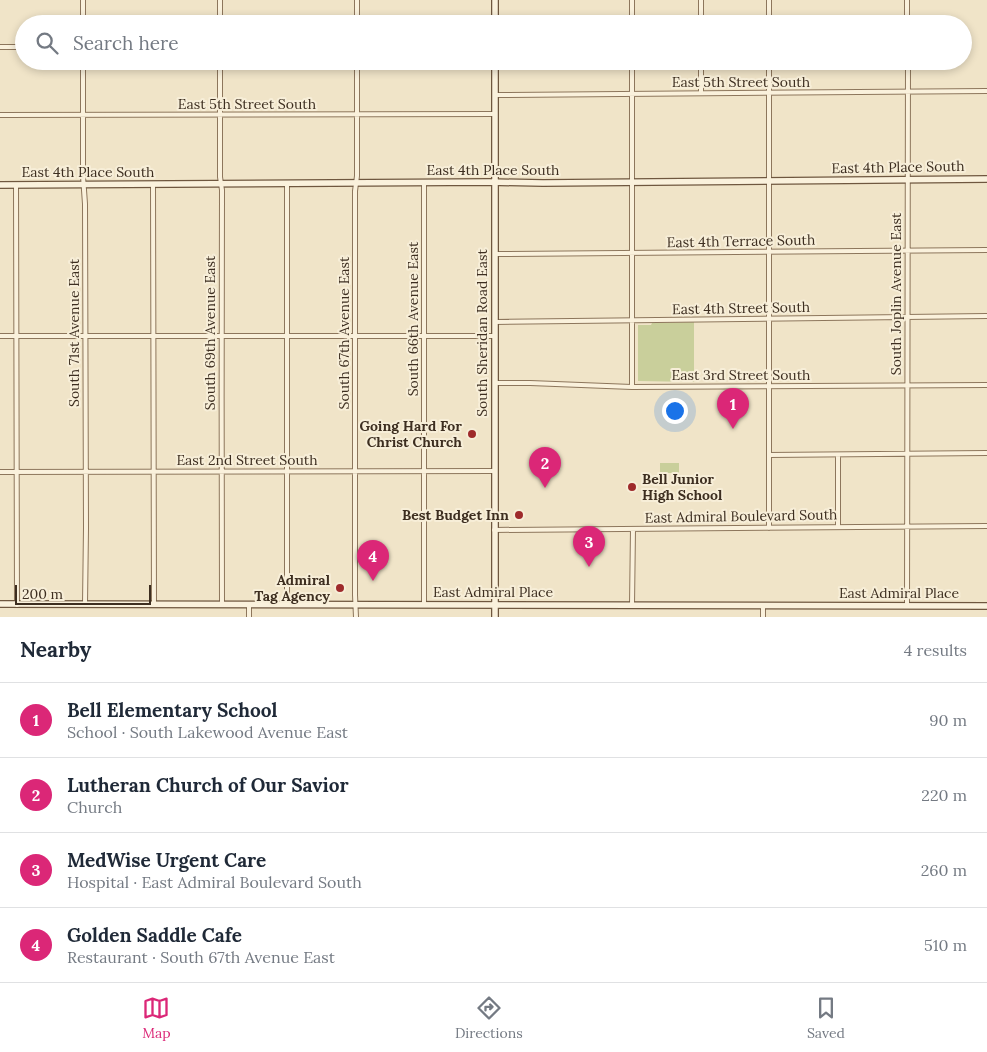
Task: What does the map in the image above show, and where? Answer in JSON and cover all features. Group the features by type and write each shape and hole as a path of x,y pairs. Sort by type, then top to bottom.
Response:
{"main road":[{"path":"494,0 494,15"},
{"name":"South Sheridan Road East","path":"494,70 495,617"},
{"name":"East 4th Place South","path":"0,185 987,179"},
{"name":"East Admiral Place","path":"0,604 987,606"}],"street":[{"path":"82,0 83,15"},
{"path":"220,0 220,15"},
{"path":"357,0 357,15"},
{"path":"632,0 632,15"},
{"path":"701,0 701,15"},
{"path":"770,0 770,15"},
{"path":"907,0 908,15"},
{"path":"0,47 15,47"},
{"name":"South 71st Avenue East","path":"83,70 83,176 85,198 85,604"},
{"name":"South 69th Avenue East","path":"220,70 220,177 222,190 222,605"},
{"name":"South 67th Avenue East","path":"356,617 355,191 357,176 357,70"},
{"path":"632,70 632,387"},
{"path":"701,70 701,93"},
{"path":"769,70 769,528"},
{"name":"South Joplin Avenue East","path":"907,606 908,70"},
{"name":"East 5th Street South","path":"494,95 987,91"},
{"name":"East 5th Street South","path":"0,116 494,114"},
{"path":"287,183 287,605"},
{"name":"South 66th Avenue East","path":"424,183 424,605"},
{"path":"16,184 17,604"},
{"path":"153,184 154,605"},
{"name":"East 4th Terrace South","path":"495,254 987,250"},
{"name":"East 4th Street South","path":"495,322 987,316"},
{"path":"0,336 495,336"},
{"name":"East 3rd Street South","path":"495,383 632,387 987,385"},
{"path":"769,456 987,454"},
{"path":"838,455 838,527"},
{"name":"East 2nd Street South","path":"0,472 494,471"},
{"name":"East Admiral Boulevard South","path":"494,530 987,526"},
{"path":"632,605 633,529"},
{"path":"249,605 249,617"},
{"path":"763,605 763,617"}],"green space":[{"path":"694,322 694,382 638,381 638,325"},
{"path":"660,463 679,463 679,473 660,473"}],"place":[{"name":"Bell Elementary School","path":"733,429"},
{"name":"Going Hard For Christ Church","path":"472,434"},
{"name":"Bell Junior High School","path":"632,487"},
{"name":"Lutheran Church of Our Savior","path":"545,488"},
{"name":"Best Budget Inn","path":"519,515"},
{"name":"MedWise Urgent Care","path":"589,567"},
{"name":"Golden Saddle Cafe","path":"373,581"},
{"name":"Admiral Tag Agency","path":"340,588"}]}
